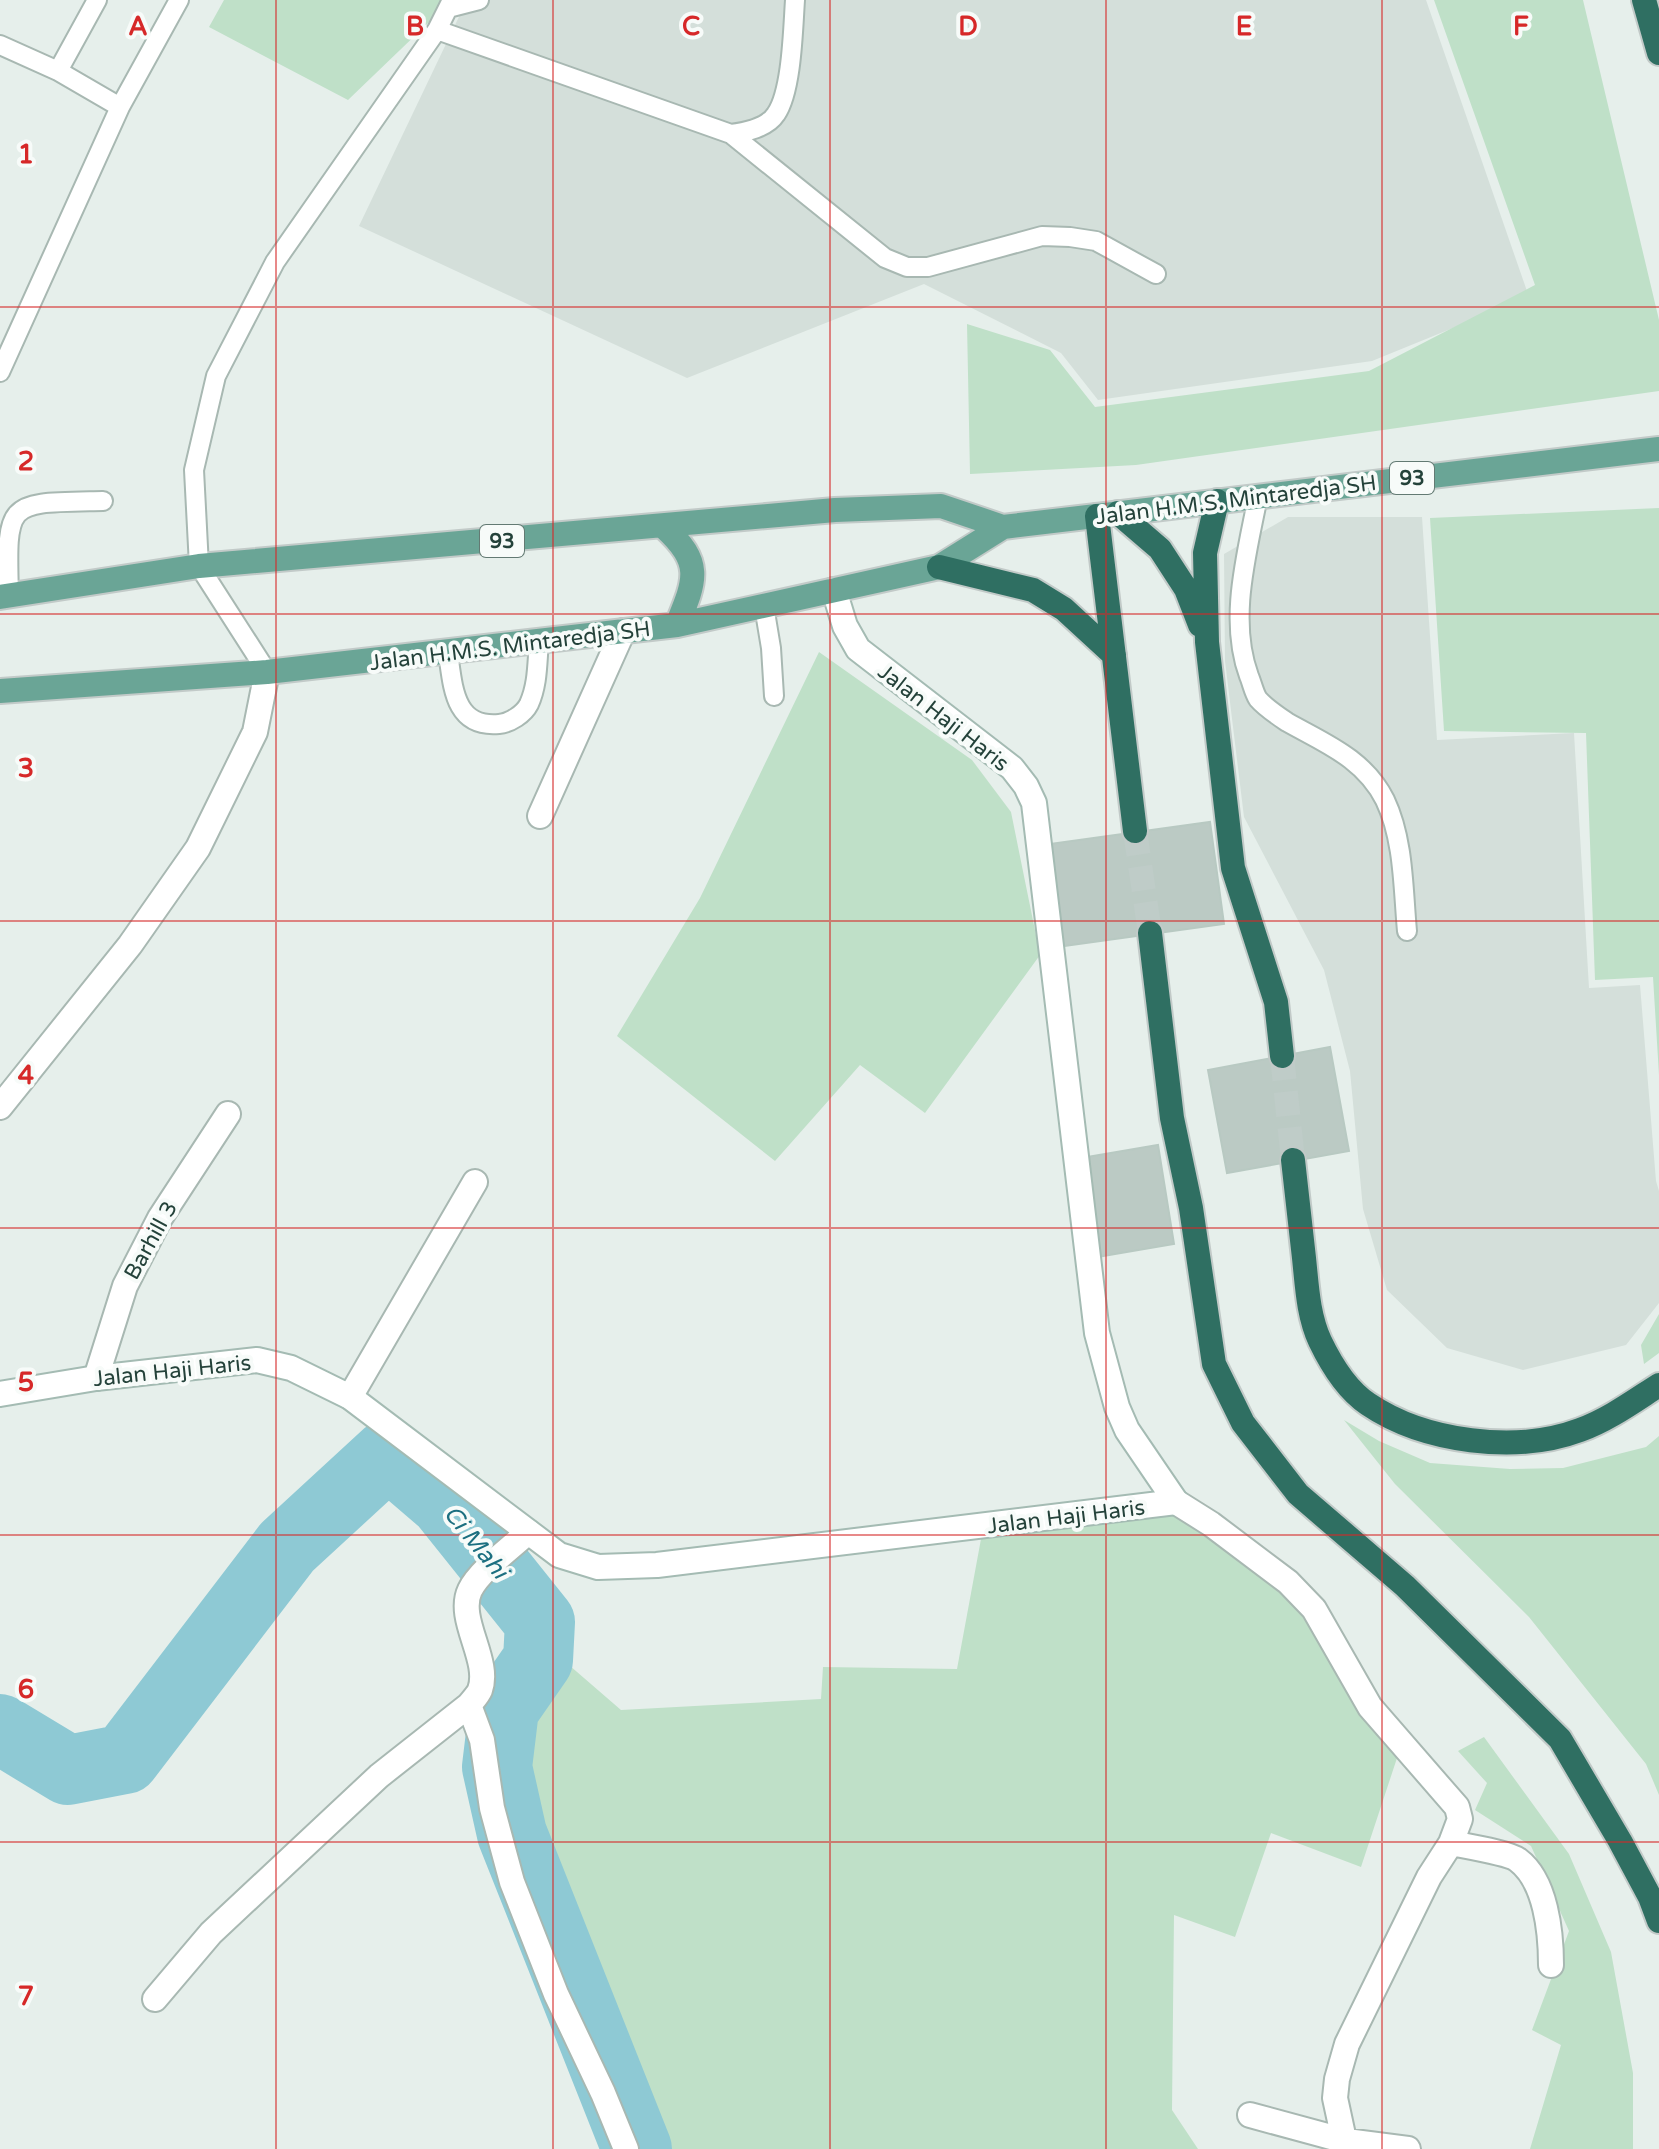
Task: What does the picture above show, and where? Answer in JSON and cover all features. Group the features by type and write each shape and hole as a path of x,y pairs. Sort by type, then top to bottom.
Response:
{"highway":[{"path":"1644,0 1659,53"},
{"path":"1217,501 1205,553 1207,642 1233,868 1276,1002 1282,1056"},
{"path":"1107,515 1160,549 1186,589 1207,642"},
{"path":"1107,515 1114,655 1135,831"},
{"path":"939,567 1033,590 1064,609 1114,655"},
{"path":"1150,933 1172,1118 1191,1208 1214,1364 1243,1423 1298,1494 1405,1586 1560,1739 1620,1841 1650,1897 1659,1921"},
{"path":"1293,1160 1310,1309 1319,1339 1335,1370 1366,1403 1431,1432 1489,1444 1579,1431 1659,1385"}],"main road":[{"name":"Jalan H.M.S. Mintaredja SH","path":"4,596 199,566 835,510 941,506 1003,527 1659,449"},
{"path":"664,527 684,546 693,575 690,595 677,625"},
{"name":"Jalan H.M.S. Mintaredja SH","path":"0,691 267,672 677,625 939,567 1003,527"}],"street":[{"name":"Jalan Haji Haris","path":"0,1394 96,1378 257,1360 291,1368 350,1397 559,1555 598,1567 642,1565 1176,1502 1127,1430 1117,1407 1097,1333 1034,803 1012,768 858,649 845,626 834,590"},
{"path":"540,816 623,631"},
{"path":"0,1107 130,945 198,848 255,732 267,672"},
{"name":"Barhill 3","path":"96,1378 125,1286 160,1218 228,1114"},
{"path":"350,1397 475,1182"},
{"path":"1176,1502 1211,1524 1288,1582 1314,1609 1370,1707 1457,1807 1460,1819 1451,1843 1429,1877 1347,2044 1335,2098 1346,2145"},
{"path":"155,1999 211,1933 368,1787 469,1705 479,1690 482,1670 467,1607 468,1595 476,1581 528,1532"},
{"path":"469,1705 482,1740 492,1808 512,1882 556,1994 626,2149"},
{"path":"1451,1843 1517,1858 1533,1878 1551,1929 1551,1965"},
{"path":"1250,2115 1346,2145 1408,2149"}],"lane":[{"path":"58,71 97,0"},
{"path":"0,372 120,107 179,0"},
{"path":"267,672 199,566 194,470 216,376 275,262 437,30 450,4 479,0"},
{"path":"731,134 753,130 776,114 789,76 795,0"},
{"path":"437,30 731,134 885,258 907,267 928,267 1042,236 1096,241 1156,274"},
{"path":"0,45 58,71 120,107"},
{"path":"1258,496 1243,575 1240,616 1242,658 1257,698 1284,721 1343,752 1365,772 1384,799 1399,844 1407,931"},
{"path":"4,596 7,536 11,520 23,507 45,502 103,501"},
{"path":"764,606 774,696"},
{"path":"448,653 455,694 466,717 486,725 507,723 528,707 536,682 539,642"}],"shaded area":[{"path":"467,0 1426,0 1529,297 1372,361 1098,400 1061,353 924,284 687,378 359,226"},
{"path":"1288,517 1422,517 1437,740 1574,733 1589,988 1640,985 1659,1191 1659,1303 1626,1345 1523,1370 1447,1348 1387,1290 1363,1209 1350,1071 1324,970 1244,817 1225,661 1224,554"}],"green space":[{"path":"224,0 452,0 348,100 209,27"},
{"path":"1434,0 1583,0 1659,320 1659,391 1136,465 970,474 967,324 1050,350 1095,407 1369,371 1535,285"},
{"path":"1659,508 1659,1075 1653,977 1595,980 1586,733 1444,731 1430,518"},
{"path":"819,652 972,760 1011,812 1040,955 925,1113 860,1065 775,1161 617,1036 700,898"},
{"path":"1659,1314 1659,1353 1644,1364 1641,1345"},
{"path":"1344,1420 1379,1441 1430,1463 1510,1469 1563,1468 1646,1447 1659,1436 1659,1795 1646,1764 1529,1617 1395,1484"},
{"path":"1169,1512 1255,1564 1294,1599 1398,1755 1361,1867 1271,1833 1235,1937 1174,1915 1172,2110 1198,2149 646,2149 641,2113 572,1957 524,1833 517,1730 525,1694 562,1659 621,1710 821,1699 823,1667 957,1669 981,1539"},
{"path":"1484,1737 1569,1854 1611,1952 1633,2073 1633,2149 1530,2149 1561,2045 1532,2030 1569,1931 1531,1846 1475,1810 1487,1783 1458,1751"}],"building":[{"path":"1210,822 1224,924 1049,948 1035,846"},
{"path":"1330,1047 1349,1151 1227,1173 1208,1070"},
{"path":"1158,1145 1174,1244 1097,1257 1081,1158"}],"waterway":[{"name":"Ci Mahi","path":"0,1729 68,1770 125,1759 287,1547 388,1454 444,1502 540,1622 538,1660 504,1709 497,1767 512,1834 637,2149"}],"tunnel":[{"path":"1135,831 1150,933"},
{"path":"1282,1056 1293,1160"}]}
